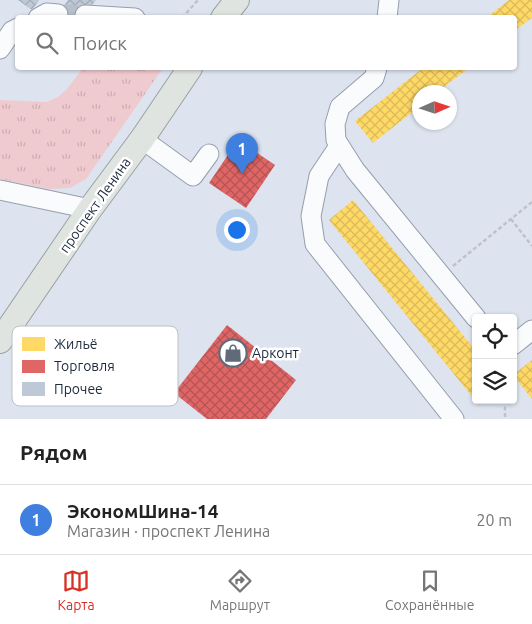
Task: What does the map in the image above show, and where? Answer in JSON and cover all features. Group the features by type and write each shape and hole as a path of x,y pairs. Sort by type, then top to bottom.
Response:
{"main road":[{"path":"225,15 237,0"},
{"name":"проспект Ленина","path":"0,341 90,209 142,139 189,70"}],"street":[{"path":"387,15 389,0"},
{"path":"43,15 47,13 58,14"},
{"path":"0,49 12,30 15,29"},
{"path":"376,70 374,78 340,107 335,124 336,140 355,170 473,314"},
{"path":"142,139 193,176 209,154"},
{"path":"339,146 319,176 311,216 315,244 454,419"},
{"path":"2,195 90,209"},
{"path":"517,342 532,330"}],"path":[{"path":"185,15 198,0"},
{"path":"441,275 532,202"},
{"path":"511,220 532,246"},
{"path":"504,404 505,419"}],"green space":[{"path":"81,70 162,70 86,179 70,188 49,189 0,179 0,100 47,102 58,97 67,89"}],"building: Жильё":[{"path":"509,0 532,0 532,18 517,29 517,15 490,15"},
{"path":"420,70 466,70 446,85 412,85 412,112 373,143 355,121"},
{"path":"353,200 472,346 472,396 329,220"},
{"path":"532,360 532,399 517,380 517,372"}],"building: Торговля":[{"path":"238,140 275,165 246,208 209,183"},
{"name":"Арконт","path":"227,325 296,380 266,419 207,419 178,396 178,388"}],"building: Прочее":[{"path":"18,0 39,0 32,10"},
{"path":"68,0 96,0 85,15 58,15"}],"tunnel":[{"path":"58,14 85,15"}],"place":[{"name":"ЭкономШина-14","path":"242,174"},
{"name":"Арконт","path":"233,353"}]}
